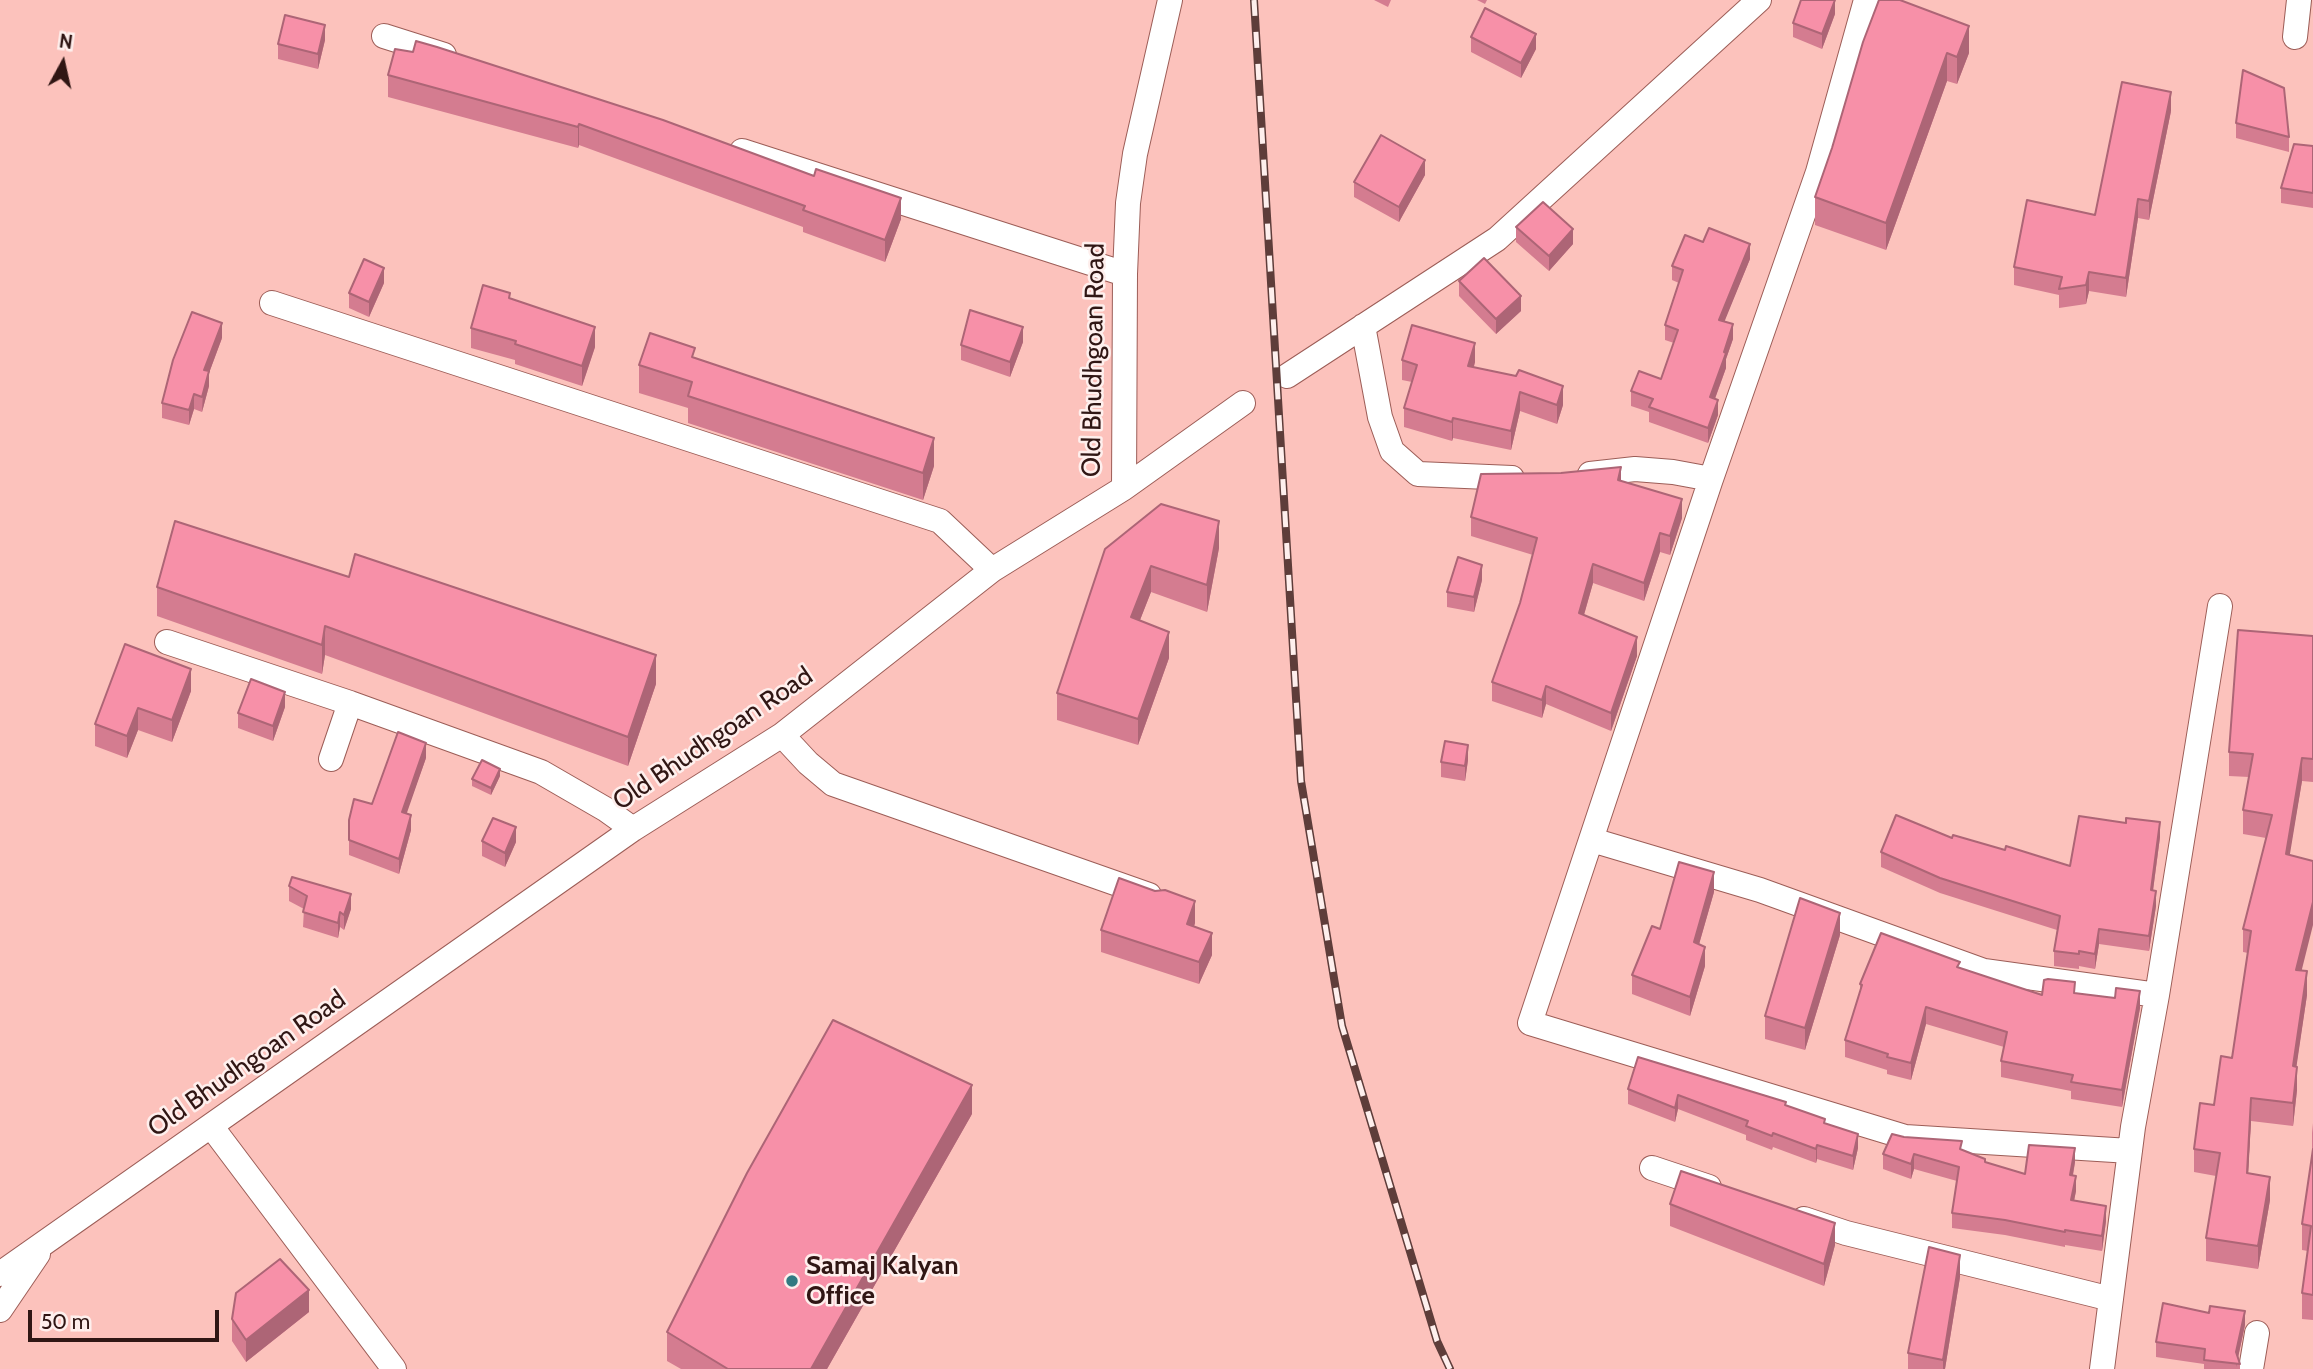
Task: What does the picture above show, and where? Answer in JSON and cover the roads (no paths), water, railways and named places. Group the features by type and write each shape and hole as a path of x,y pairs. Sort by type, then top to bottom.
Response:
{"street":[{"name":"Old Bhudhgoan Road","path":"0,1274 633,829 782,735 992,569 1124,488 1128,204 1131,176 1170,0"},
{"path":"1287,376 1497,239 1759,0"},
{"path":"1866,0 1818,172 1711,479 1530,1023 1905,1137 2130,1151"},
{"path":"2294,37 2300,0"},
{"path":"384,36 463,61"},
{"path":"715,142 1125,274"},
{"path":"272,303 940,521 992,569"},
{"path":"1363,326 1380,417 1392,451 1418,474 1533,478"},
{"path":"1124,488 1243,403"},
{"path":"1573,476 1635,469 1711,479"},
{"path":"2102,1369 2130,1151 2220,606"},
{"path":"167,642 350,703 541,772 605,809 633,829"},
{"path":"331,759 350,703"},
{"path":"782,735 808,763 833,784 1160,899"},
{"path":"1592,840 1760,890 1984,971 2157,995"},
{"path":"211,1126 394,1369"},
{"path":"1652,1168 1730,1194"},
{"path":"1781,1211 1846,1233 2111,1298"},
{"path":"0,1310 47,1241"},
{"path":"2251,1369 2257,1333"}],"railway":[{"path":"1254,0 1301,781 1342,1026 1437,1341 1450,1369"}],"place":[{"name":"Samaj Kalyan Office","path":"792,1281"}]}
